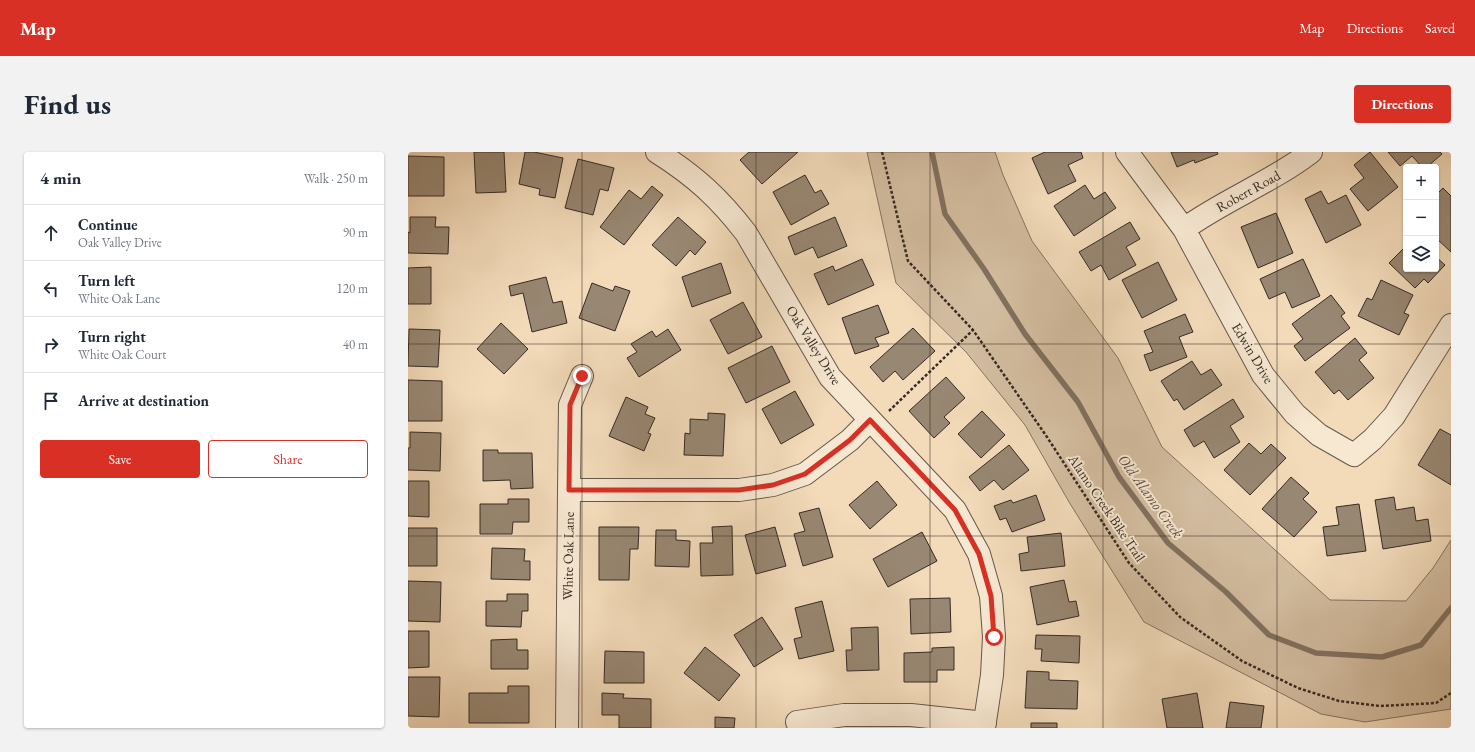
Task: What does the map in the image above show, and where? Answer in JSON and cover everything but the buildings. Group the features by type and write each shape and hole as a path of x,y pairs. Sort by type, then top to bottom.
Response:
{"street":[{"name":"Oak Valley Drive","path":"657,152 676,164 704,186 730,212 746,233 830,377 878,417 955,510 979,554 991,596 994,637 992,675 984,726"},
{"name":"Edwin Drive","path":"1127,152 1184,229 1262,375 1295,414 1319,435 1354,455 1373,439 1394,416 1451,325"},
{"name":"Robert Road","path":"1184,229 1206,213 1294,165 1311,152"},
{"name":"White Oak Lane","path":"567,728 570,405 582,376"},
{"path":"569,490 739,490 773,485 805,474 878,417"},
{"path":"797,722 844,715 903,715 984,726"}],"path":[{"name":"Alamo Creek Bike Trail","path":"882,152 908,261 973,330 1047,437 1129,563 1180,617 1242,661 1298,688 1338,701 1380,706 1436,704 1451,693"},
{"path":"878,417 973,330"}],"shaded area":[{"path":"867,152 995,152 1003,175 1032,241 1118,358 1162,447 1330,600 1406,601 1433,568 1451,540 1451,709 1365,722 1321,714 1144,622 1069,502 1025,425 966,352 896,283"}],"waterway":[{"name":"Old Alamo Creek","path":"932,152 945,214 984,269 1025,334 1078,402 1119,477 1168,543 1226,592 1269,635 1316,653 1382,657 1421,645 1451,608"}],"route":[{"path":"582,376 570,405 569,490 739,490 773,485 805,474 850,440 870,420 955,510 979,554 991,596 994,637"}]}
